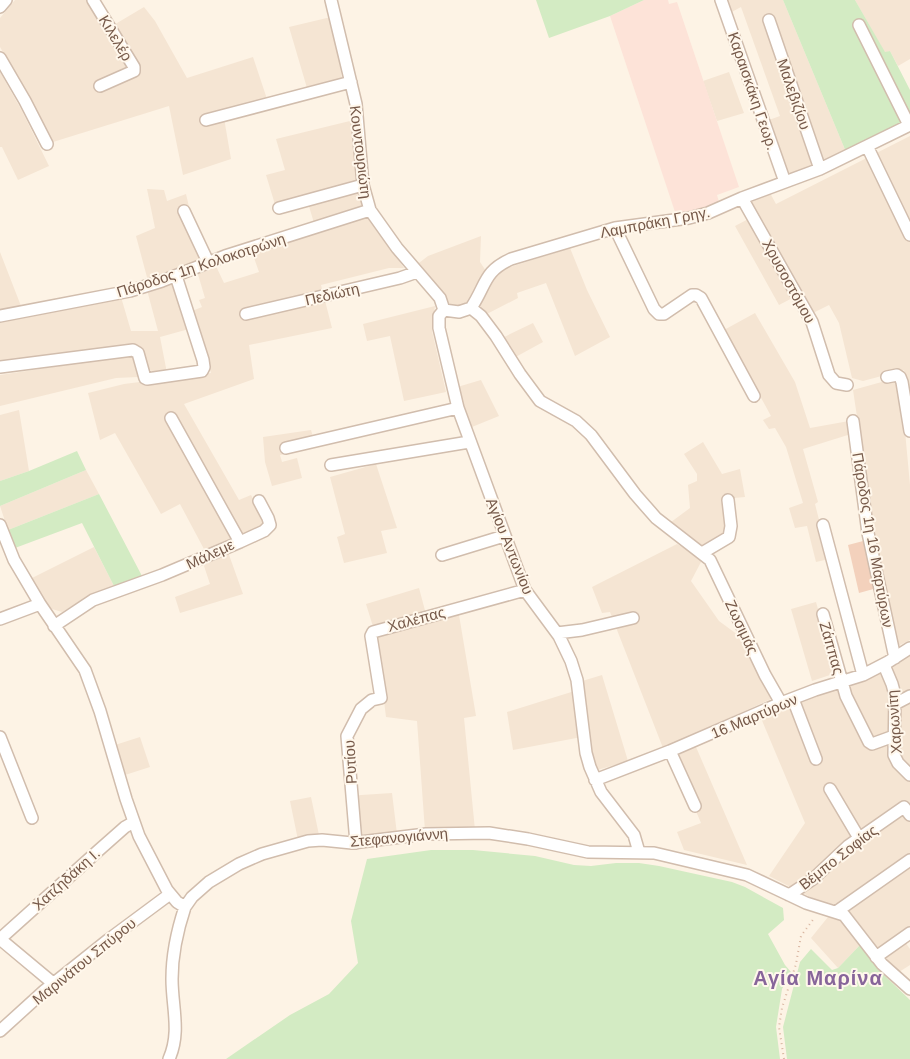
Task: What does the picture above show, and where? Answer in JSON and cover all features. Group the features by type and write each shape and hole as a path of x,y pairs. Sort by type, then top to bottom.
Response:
{"street":[{"path":"0,7 6,0"},
{"name":"Κιλελέρ","path":"93,0 134,67 134,71 100,86"},
{"name":"Κουντουριώτη","path":"331,0 357,114 362,185 370,210 397,248 440,298 444,310"},
{"name":"Καραισκάκη Γεωρ.","path":"721,0 785,182"},
{"name":"Μαλεβιζίου","path":"769,20 820,169"},
{"path":"858,25 910,125"},
{"path":"0,58 47,144"},
{"path":"206,120 350,82"},
{"name":"Λαμπράκη Γρηγ.","path":"471,308 488,276 500,264 539,250 616,228 697,217 820,169 910,125"},
{"path":"866,146 910,236"},
{"path":"279,208 362,185"},
{"name":"Χρυσοστόμου","path":"742,198 812,322 829,375 836,383 847,385"},
{"path":"184,210 208,262"},
{"name":"Πάροδος 1η Κολοκοτρώνη","path":"0,316 130,291 176,276 208,262 370,210"},
{"path":"616,228 654,309 659,314 664,314 692,295 701,298 754,396"},
{"name":"Πεδιώτη","path":"246,314 400,278 418,272"},
{"path":"0,367 133,350 138,353 145,378 147,379 200,372 204,367 176,276"},
{"path":"444,310 459,312 471,308"},
{"name":"Ζωσιμάς","path":"471,308 481,316 496,336 540,401 576,421 595,440 632,490 656,518 702,553 714,566 765,676 781,703"},
{"name":"Αγίου Αντωνίου","path":"444,310 439,316 439,328 458,408 469,442 525,590 568,651 575,674 586,752 595,780 601,792 634,835 639,852"},
{"path":"887,377 897,375 901,379 910,431"},
{"path":"286,448 458,408"},
{"name":"Μάλεμε","path":"54,626 93,600 162,575 240,542 171,418"},
{"name":"Πάροδος 1η 16 Μαρτύρων","path":"852,421 868,533 895,658"},
{"path":"331,464 469,442"},
{"path":"702,553 729,537 731,526 728,500"},
{"path":"240,542 264,531 270,526 259,501"},
{"path":"0,525 14,560 54,626 77,657 91,683 134,822 145,849 170,894 185,907 173,950 172,981 176,1030 174,1046 169,1059"},
{"path":"823,525 863,675"},
{"path":"442,555 504,536"},
{"name":"Χαλέπας","path":"382,698 371,636 373,632 525,590"},
{"path":"0,618 40,604"},
{"name":"Ζάππας","path":"823,614 842,683 870,744 894,736"},
{"path":"557,633 582,630 633,618"},
{"name":"16 Μαρτύρων","path":"595,780 670,751 781,703 863,675 884,665 910,648"},
{"name":"Χαρωνίτη","path":"884,665 892,684 895,704 893,749 895,758 910,775"},
{"path":"895,704 910,696"},
{"name":"Ρυτίου","path":"356,843 347,736 361,709 372,700 382,698"},
{"path":"793,699 816,759"},
{"path":"0,737 32,818"},
{"path":"670,751 695,806"},
{"path":"830,789 859,838"},
{"name":"Βέμπο Σοφίας","path":"789,895 813,879 848,846 904,807 910,815"},
{"name":"Χατζηδάκη Ι.","path":"0,939 99,850 134,822"},
{"name":"Στεφανογιάννη","path":"185,907 192,897 209,882 240,864 262,854 314,840 356,843 426,834 489,833 588,852 660,854 752,877 821,909 836,912 846,917 876,957 910,989"},
{"path":"836,912 910,860"},
{"name":"Μαρινάτου Σπύρου","path":"0,1031 108,940 170,894"},
{"path":"876,957 910,933"},
{"path":"0,939 54,984"}],"path":[{"path":"784,1059 779,1027 782,1008 796,964 801,936 821,909"}],"shaded area":[{"path":"15,0 89,0 107,29 144,7 155,21 187,78 253,57 267,99 201,116 202,123 224,118 231,159 183,175 169,106 53,142 32,101 0,47 0,18"},
{"path":"644,0 668,0 669,4 677,2 739,187 717,195 719,202 714,207 676,215 610,16"},
{"path":"723,0 783,0 846,152 785,177 766,121 780,116 741,7 728,14"},
{"path":"855,0 910,0 910,59 898,66 890,51 885,53"},
{"path":"331,17 342,78 307,88 289,27"},
{"path":"0,72 49,166 18,180 2,147 0,147"},
{"path":"729,72 744,113 717,121 703,81"},
{"path":"354,120 365,208 314,223 308,203 277,211 266,175 285,170 276,139"},
{"path":"910,136 910,392 904,370 863,381 852,378 839,323 829,305 813,313 802,293 779,305 735,226 756,215 750,202 770,193 776,204"},
{"path":"147,189 164,190 167,201 186,194 190,211 210,257 148,281 136,236 155,228"},
{"path":"368,215 404,268 389,268 321,285 332,328 249,345 254,379 184,404 239,500 251,495 266,522 262,528 228,552 243,594 180,613 175,597 210,584 203,563 209,561 205,551 180,504 161,514 115,433 100,440 88,393 124,384 211,373 192,311 202,307 199,300 205,298 197,271 215,264 224,283 259,272 252,252"},
{"path":"481,236 480,262 486,271 469,303 450,310 415,266 428,256"},
{"path":"570,248 587,290 610,337 575,356 546,283 517,293 518,298 483,316 475,308 489,281 501,270"},
{"path":"0,252 21,306 0,310"},
{"path":"174,282 189,329 160,337 167,373 156,374 143,365 138,345 0,364 0,320 121,297 131,331 158,331 147,290"},
{"path":"435,306 432,331 446,392 404,401 390,336 367,341 363,324"},
{"path":"755,313 795,382 810,428 849,421 851,434 803,449 818,502 815,504 829,559 816,562 807,526 795,528 789,508 803,503 786,447 775,428 769,429 763,420 771,416 724,330"},
{"path":"533,323 543,342 512,359 500,339"},
{"path":"132,355 138,377 116,378 0,406 0,375"},
{"path":"896,378 905,431 910,485 910,640 896,647 873,524 853,390"},
{"path":"481,380 499,416 467,429 454,388"},
{"path":"19,410 29,471 0,481 0,415"},
{"path":"311,430 316,447 280,455 282,462 297,458 302,478 272,486 265,462 263,437"},
{"path":"703,442 722,474 740,469 745,497 723,499 728,526 726,536 708,553 667,525 690,508 688,485 697,481 697,474 684,454"},
{"path":"376,464 397,528 381,531 387,553 344,563 337,537 345,534 330,477"},
{"path":"86,470 99,494 8,530 0,506"},
{"path":"677,544 698,556 701,562 691,581 719,621 738,635 771,699 663,748 610,612 602,613 592,587"},
{"path":"94,547 114,586 94,593 62,612 49,607 32,578"},
{"path":"419,588 427,618 375,633 366,604"},
{"path":"816,602 836,673 812,681 791,609"},
{"path":"459,615 476,716 464,718 475,830 425,831 417,721 386,717 376,637"},
{"path":"910,654 910,854 841,902 831,905 820,902 769,876 805,823 761,718 857,681"},
{"path":"602,675 628,761 594,771 587,736 513,750 507,712 581,689 579,682"},
{"path":"140,737 150,767 125,775 115,745"},
{"path":"696,747 747,865 684,850 677,832 701,823 673,757"},
{"path":"392,793 397,834 350,838 346,796"},
{"path":"311,797 319,835 298,840 290,801"},
{"path":"910,866 910,928 880,950 848,909"},
{"path":"828,917 842,918 861,944 838,968 811,938"},
{"path":"905,942 910,949 910,965 899,972 884,956"}],"green space":[{"path":"536,0 644,0 610,16 549,38"},
{"path":"783,0 855,0 885,52 890,51 910,90 910,120 846,152"},
{"path":"77,451 86,470 0,506 0,481"},
{"path":"99,494 142,576 114,586 82,523 15,548 8,530"},
{"path":"431,850 473,850 535,856 574,865 591,866 639,863 659,866 732,882 783,908 784,920 768,934 785,965 791,972 782,989 776,1027 780,1059 226,1059 290,1015 329,994 358,963 351,921 367,859"},
{"path":"861,944 885,976 910,1000 910,1059 787,1059 783,1027 800,962 811,949 832,970 838,968"}],"building":[{"path":"867,540 877,588 859,593 848,545"}],"district":[{"name":"Αγία Μαρίνα","path":"818,978"}]}
